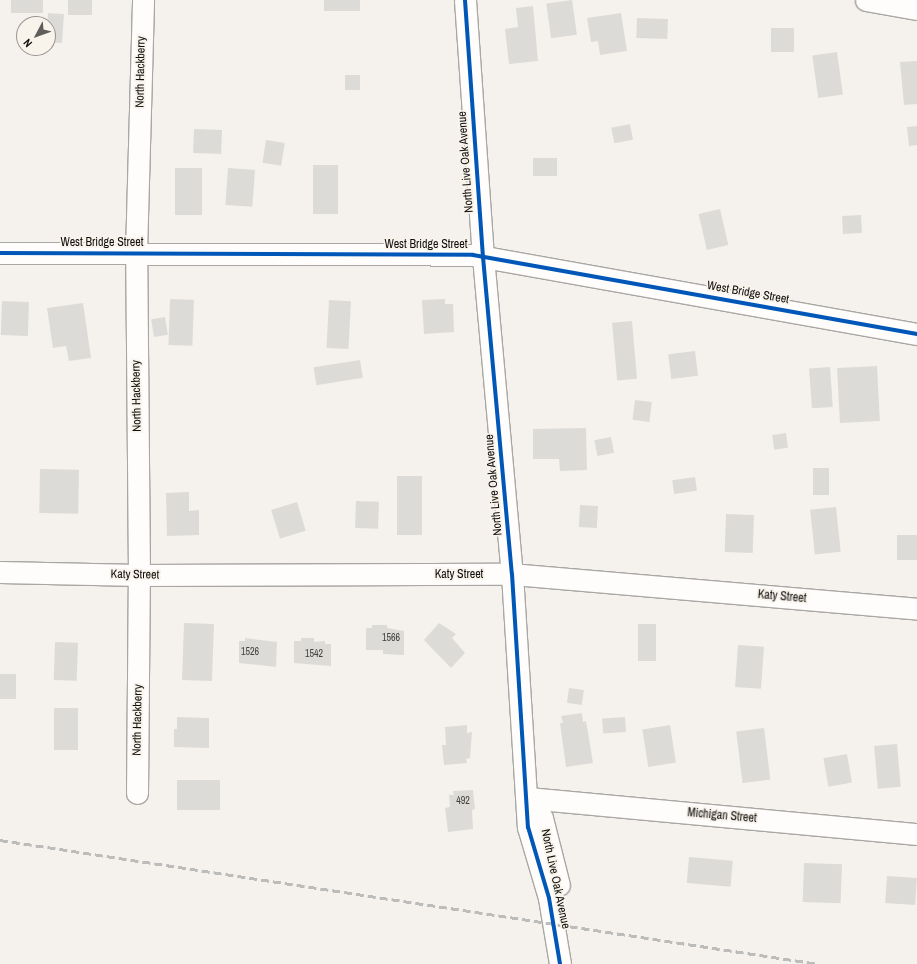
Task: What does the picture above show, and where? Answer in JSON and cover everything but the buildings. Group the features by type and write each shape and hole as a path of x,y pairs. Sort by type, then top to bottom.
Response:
{"street":[{"name":"North Hackberry","path":"137,793 139,575 136,253 142,0"},
{"name":"North Live Oak Avenue","path":"465,0 483,258 512,574 528,798 528,827 549,898 560,964"},
{"path":"866,0 917,9"},
{"name":"West Bridge Street","path":"0,253 474,255 483,258 917,334"},
{"name":"Katy Street","path":"0,572 139,575 512,574 917,608"},
{"name":"North Live Oak Avenue","path":"528,798 542,818 557,877 572,964"},
{"name":"Michigan Street","path":"528,798 917,834"}],"railway":[{"path":"0,840 819,964"}],"cycle path":[{"path":"465,0 483,257 512,574 528,827 549,898 560,964"},
{"path":"0,253 473,255 917,334"}]}
